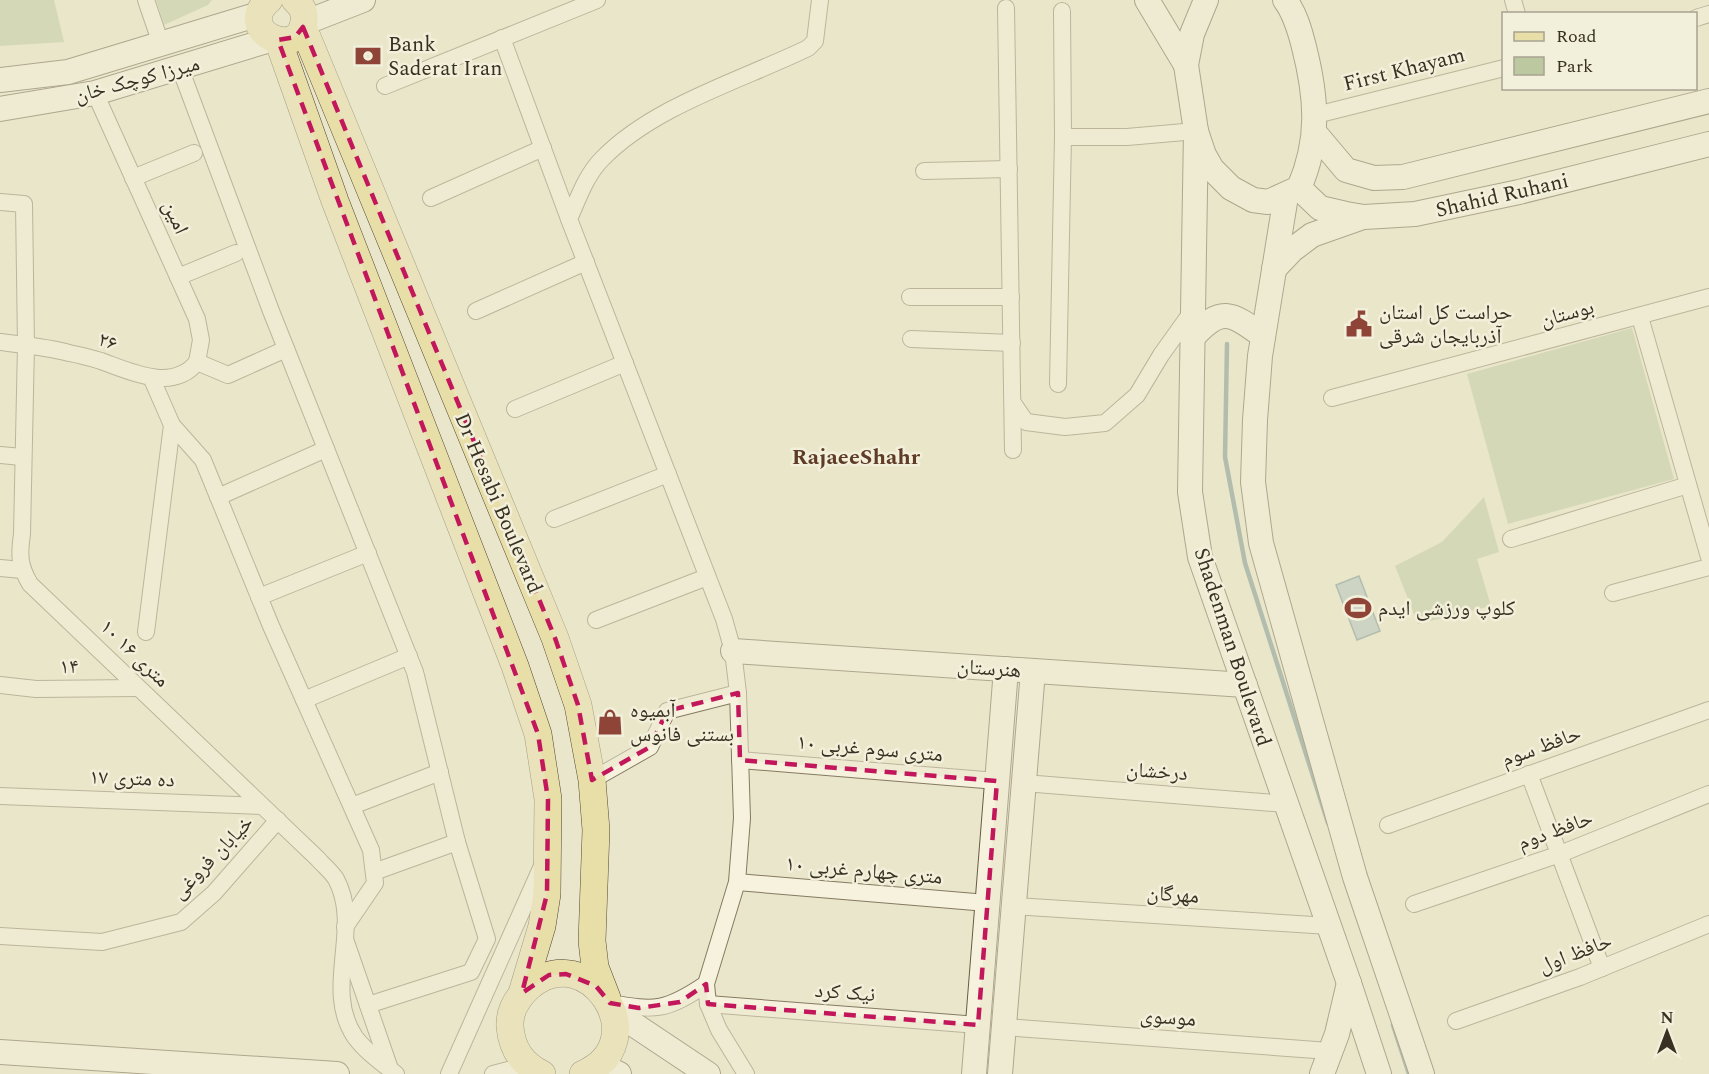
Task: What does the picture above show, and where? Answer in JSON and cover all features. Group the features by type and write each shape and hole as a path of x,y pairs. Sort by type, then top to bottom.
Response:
{"main road":[{"path":"275,40 288,40 295,37 299,10 363,0"},
{"path":"1147,0 1186,65"},
{"path":"1206,0 1192,34 1186,65 1196,131 1212,169 1231,188 1253,200 1268,202 1292,192"},
{"path":"1285,0 1297,23 1311,74 1315,124 1311,156 1292,192 1274,269 1263,336 1255,420 1253,482 1261,543 1355,876 1422,1074"},
{"name":"میرزا کوچک خان","path":"0,80 68,72 161,44 261,6"},
{"name":"Dr Hesabi Boulevard","path":"261,6 262,29 275,40 519,677 538,734 548,799 548,894 542,926 522,993 514,1007 510,1022 517,1053 533,1071"},
{"name":"Dr Hesabi Boulevard","path":"299,10 555,638 578,705 592,780 596,830 592,940 595,967 615,1021 614,1036 609,1051 597,1071"},
{"name":"میرزا کوچک خان","path":"0,109 85,95 275,40"},
{"path":"68,72 85,95"},
{"path":"26,78 31,104"},
{"name":"Shahid Ruhani","path":"1315,124 1346,170 1374,178 1402,177 1709,101"},
{"name":"Shadenman Boulevard","path":"1196,131 1191,313 1190,492 1200,557 1379,1074"},
{"name":"Shahid Ruhani","path":"1292,192 1320,208 1364,217 1415,214 1519,192 1709,144"},
{"path":"1274,269 1292,250 1312,235 1364,217"},
{"path":"1192,338 1208,321 1220,316 1235,316 1263,336"},
{"name":"هنرستان","path":"733,651 1245,685"},
{"path":"974,1074 1006,669"},
{"path":"1000,1074 1033,671"},
{"path":"522,993 534,982 549,975 566,974 582,978 596,986 630,1022 708,1074"},
{"path":"1322,1074 1336,1034 1349,982"},
{"path":"0,1052 338,1074"}],"street":[{"path":"146,0 161,44"},
{"path":"385,86 597,0"},
{"path":"569,219 586,181 601,159 638,128 693,100 808,48 815,41 819,0"},
{"path":"1006,8 1013,450"},
{"path":"1058,384 1063,137 1062,11"},
{"path":"502,38 569,219 724,619 733,651 738,693 742,818 737,882 705,984 708,1004 719,1030 746,1074"},
{"path":"180,68 286,349 416,672 457,842 487,939 471,972 368,1005"},
{"name":"First Khayam","path":"1315,124 1502,68"},
{"name":"امین","path":"85,95 133,178 197,319 201,340 197,362"},
{"path":"1063,137 1127,137 1196,131"},
{"path":"431,198 543,148"},
{"path":"133,178 194,153"},
{"path":"924,171 1009,169"},
{"path":"0,202 24,204 26,345 20,554 22,570 0,568"},
{"path":"178,277 236,253"},
{"path":"476,311 586,262"},
{"path":"910,297 1011,297"},
{"name":"بوستان","path":"1332,398 1709,297"},
{"path":"1013,403 1026,422 1065,427 1105,423 1137,395 1161,355 1191,313"},
{"path":"1640,317 1709,557"},
{"path":"911,339 1012,343"},
{"name":"۲۶","path":"0,342 68,352 151,377 176,375 192,368 197,362"},
{"path":"197,362 228,375 286,349"},
{"path":"515,409 625,363"},
{"path":"151,377 172,425 203,460 259,597 371,850 375,883 346,934 340,976 341,995 345,1015 356,1038 366,1050 393,1072"},
{"path":"146,632 172,425"},
{"path":"218,497 326,449"},
{"path":"0,455 22,457"},
{"path":"554,519 668,474"},
{"path":"1511,540 1688,485"},
{"path":"259,597 368,553"},
{"path":"1613,593 1709,567"},
{"name":"۱۰ متری ۱۶","path":"22,570 30,584 278,820 335,878 344,900 346,934"},
{"path":"596,620 707,577"},
{"path":"304,700 409,656"},
{"name":"۱۴","path":"0,685 36,689 138,688"},
{"path":"592,780 650,747 667,711 738,693"},
{"name":"حافظ سوم","path":"1388,825 1709,710"},
{"name":"۱۰ متری سوم غربی","path":"740,760 997,781"},
{"path":"352,806 440,771"},
{"path":"1529,774 1602,968"},
{"name":"درخشان","path":"1024,783 1287,804"},
{"name":"حافظ دوم","path":"1414,904 1560,854 1709,794"},
{"name":"ده متری ۱۷","path":"0,796 262,806"},
{"name":"خیابان فروغی","path":"0,936 102,942 181,922 214,893 278,820"},
{"path":"374,872 457,842"},
{"path":"449,1074 548,854"},
{"name":"۱۰ متری چهارم غربی","path":"737,882 987,903"},
{"name":"مهرگان","path":"1014,906 1329,926"},
{"name":"حافظ اول","path":"1456,1021 1602,968 1709,924"},
{"path":"346,934 368,1005 393,1072"},
{"path":"609,1002 639,1008 657,1008 680,1002 705,984"},
{"name":"نیک کرد","path":"708,1004 978,1025"},
{"name":"موسوی","path":"1004,1027 1329,1051"},
{"path":"493,1074 533,1071"}],"highlighted area":[{"path":"303,27 369,188 555,638 578,705 592,780 650,747 667,711 738,693 740,760 997,781 978,1025 708,1004 706,984 680,1002 639,1008 610,1003 596,986 566,974 549,975 522,993 547,894 548,799 538,734 278,40 295,37"}],"green space":[{"path":"0,0 54,0 64,42 0,46"},
{"path":"156,0 212,0 208,5 164,25"},
{"path":"1632,328 1674,479 1508,524 1467,374"},
{"path":"1484,497 1499,552 1477,559 1491,606 1418,624 1395,566 1442,542"}],"shaded area":[{"name":"کلوپ ورزشی ایدم","path":"1359,576 1380,631 1357,640 1336,585"}],"waterway":[{"path":"1227,344 1225,457 1245,563 1328,823"},
{"path":"1393,1025 1409,1074"}],"place":[{"name":"Bank Saderat Iran","path":"368,56"},
{"name":"حراست کل استان آذربایجان شرقی","path":"1359,324"},
{"name":"کلوپ ورزشی ایدم","path":"1358,608"},
{"name":"آبمیوه بستنی فانوس","path":"610,722"}],"district":[{"name":"RajaeeShahr","path":"856,456"}]}
